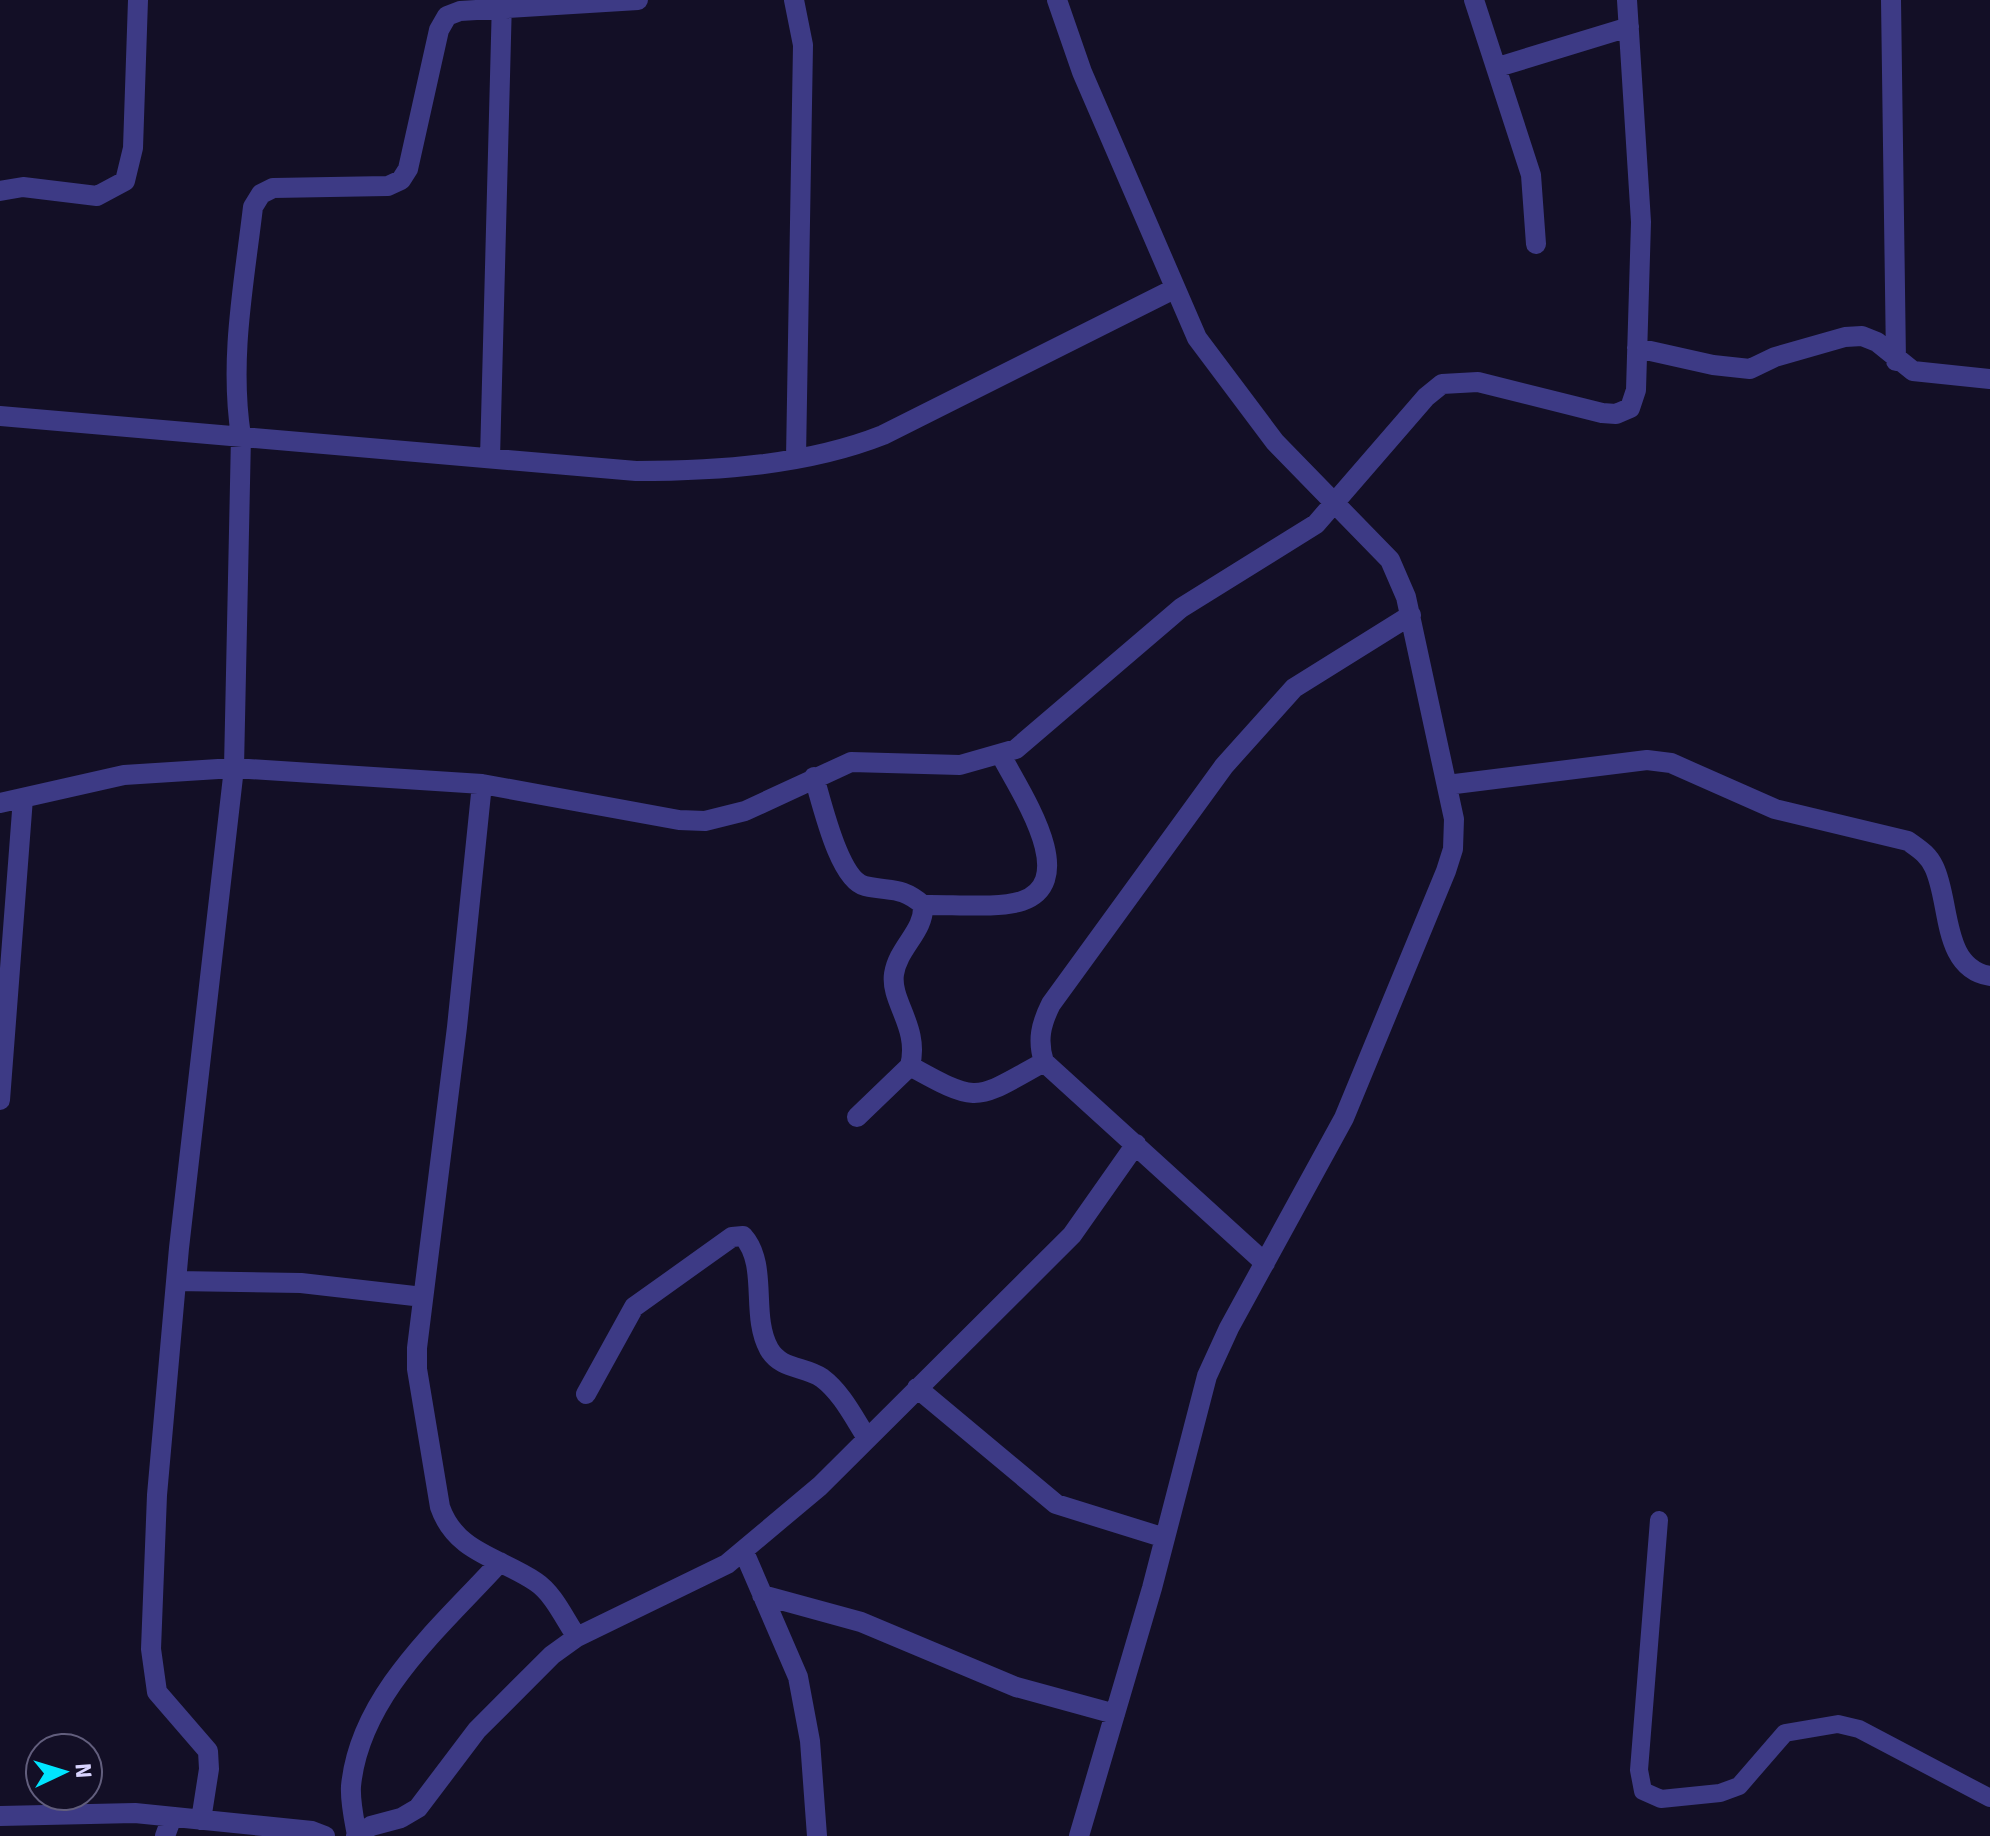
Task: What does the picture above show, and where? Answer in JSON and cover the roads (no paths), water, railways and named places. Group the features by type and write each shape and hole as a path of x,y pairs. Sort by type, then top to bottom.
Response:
{"street":[{"path":"0,191 23,187 97,196 125,181 133,148 138,0"},
{"path":"201,1820 209,1769 208,1751 157,1692 151,1649 157,1495 176,1281 234,768 241,436 234,391 234,363 253,207 261,194 273,188 388,186 401,180 408,169 439,30 447,16 502,4 638,0"},
{"path":"794,0 803,45 796,458"},
{"path":"1057,0 1082,72 1197,338 1275,442 1390,560 1411,615 1454,819 1453,849 1446,871 1344,1118 1207,1376 1165,1538 1079,1836"},
{"path":"1474,0 1531,175 1536,244"},
{"path":"0,803 124,775 234,768 482,784 679,820 705,821 745,811 851,762 960,765 1016,749 1181,608 1300,536 1335,503 1426,397 1442,384 1478,382 1616,414 1630,408 1636,390 1641,222 1627,0"},
{"path":"1891,0 1896,361"},
{"path":"490,458 502,4"},
{"path":"1498,67 1629,27"},
{"path":"0,416 662,471 796,458 839,452 883,435 1174,289"},
{"path":"1637,348 1723,367 1750,369 1775,357 1845,337 1862,336 1877,342 1896,361 1913,371 1990,379"},
{"path":"1265,1263 1044,1062 1039,1047 1042,1022 1051,1004 1224,766 1294,688 1411,615"},
{"path":"814,777 842,862 851,879 863,886 908,892 923,905 1019,902 1036,894 1046,880 1049,864 1045,843 1001,755"},
{"path":"1447,785 1647,760 1671,763 1775,809 1908,841 1925,853 1935,869 1956,951 1967,968 1990,976"},
{"path":"482,784 417,1369 440,1507 452,1534 538,1583 577,1637"},
{"path":"0,1100 23,798"},
{"path":"857,1117 910,1066 912,1032 893,978 898,960 924,918 923,905"},
{"path":"910,1066 952,1090 974,1095 990,1092 1044,1062"},
{"path":"500,1562 392,1683 357,1760 351,1786 356,1836 371,1826 401,1818 418,1808 502,1701 577,1637 744,1552 867,1438 1072,1235 1136,1144"},
{"path":"586,1394 634,1307 732,1237 743,1236 753,1247 763,1334 770,1351 783,1364 819,1376 835,1388 867,1438"},
{"path":"176,1281 301,1283 423,1297"},
{"path":"917,1388 1056,1504 1165,1538"},
{"path":"744,1552 801,1691 810,1741 817,1836"},
{"path":"762,1595 882,1630 1016,1687 1115,1714"},
{"path":"0,1816 135,1813 169,1827 201,1820 312,1831 325,1836"}],"lane":[{"path":"1659,1520 1639,1770 1643,1791 1661,1799 1720,1793 1739,1786 1785,1733 1838,1724 1859,1729 1990,1798"}]}
